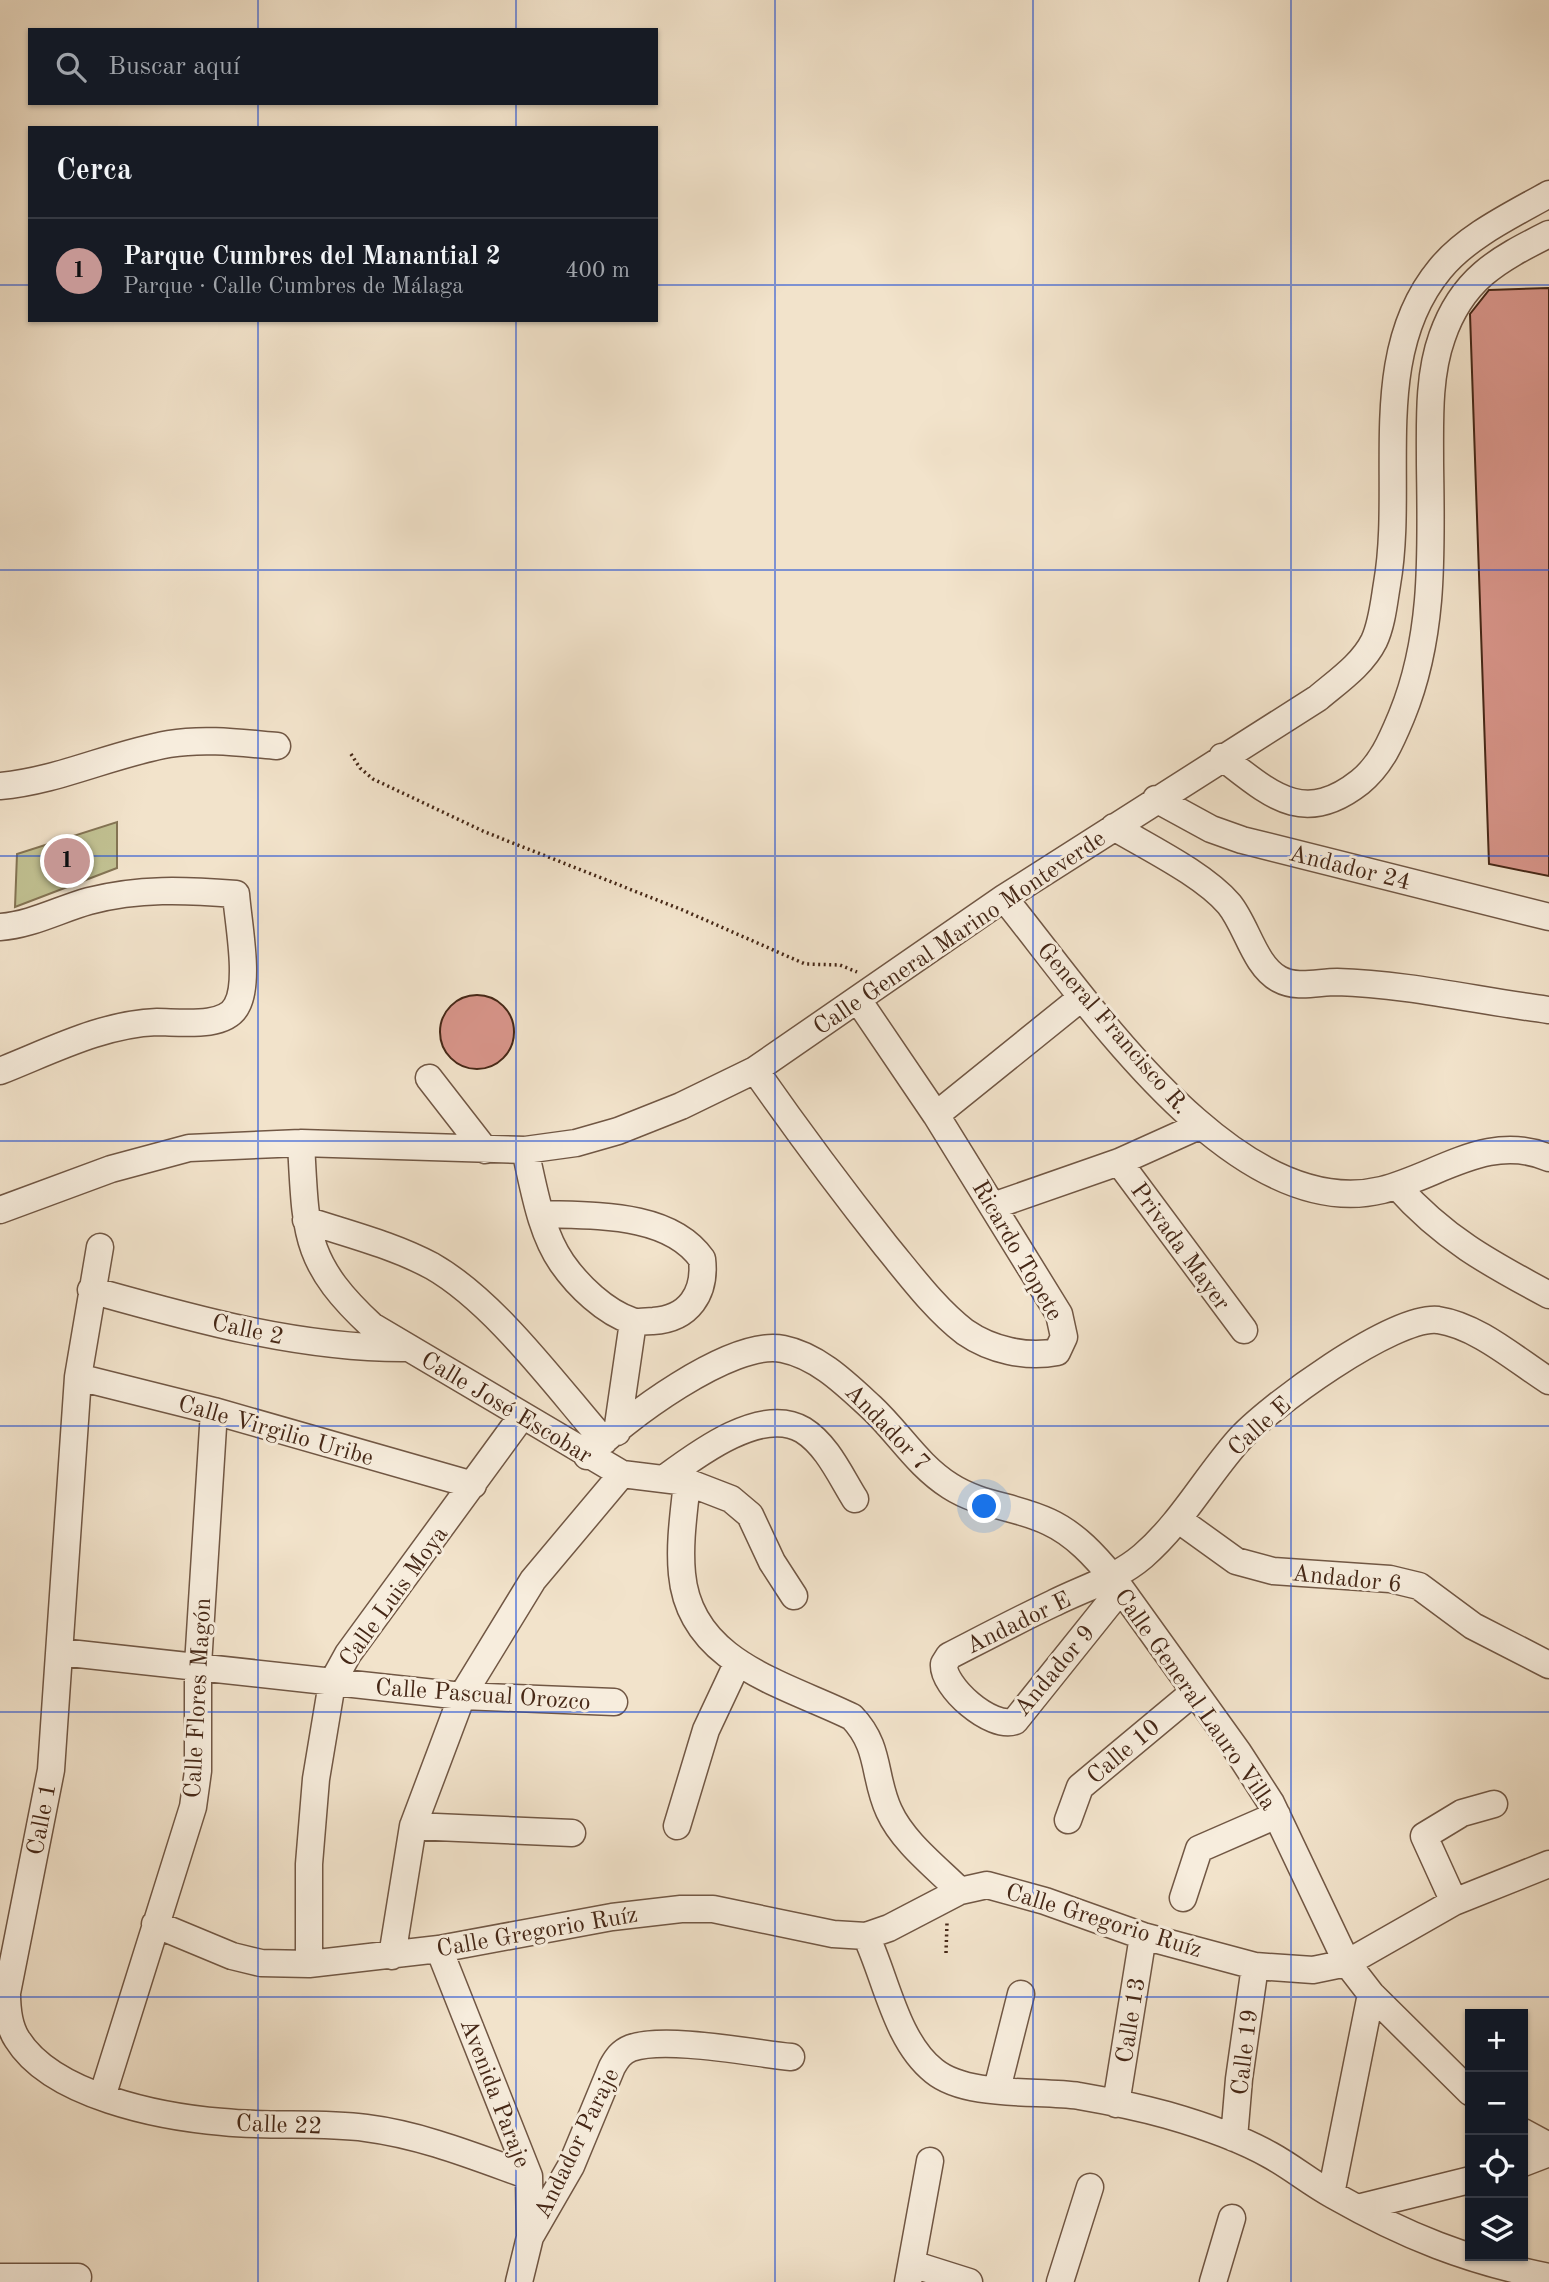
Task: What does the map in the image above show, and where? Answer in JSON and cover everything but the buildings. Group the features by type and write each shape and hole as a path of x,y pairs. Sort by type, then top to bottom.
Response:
{"street":[{"name":"Calle General Marino Monteverde","path":"1,1208 111,1169 189,1148 301,1143 525,1150 576,1143 618,1131 681,1106 755,1070 1004,898 1318,698 1361,660 1374,640 1392,554 1396,379 1401,347 1411,318 1423,292 1452,255 1545,204"},
{"path":"1222,757 1280,799 1296,804 1314,804 1341,797 1367,776 1388,748 1425,642 1431,565 1433,379 1441,339 1467,286 1492,267 1549,234"},
{"path":"0,786 39,779 171,744 200,741 277,746"},
{"name":"Andador 24","path":"1156,800 1211,829 1242,839 1549,917"},
{"path":"1114,827 1217,893 1242,922 1256,952 1277,978 1291,984 1335,982 1387,987 1549,1010"},
{"path":"0,927 27,922 127,892 166,889 236,894 242,986 236,1008 228,1015 192,1022 125,1026 73,1042 0,1071"},
{"name":"General Francisco R.","path":"1004,898 1081,998 1199,1126 1271,1174 1305,1188 1345,1195 1397,1186 1461,1158 1483,1152 1523,1151 1549,1158"},
{"name":"Ricardo Topete","path":"755,1070 829,1175 918,1286 965,1331 1006,1351 1044,1355 1056,1352 1063,1337 1059,1314 865,995"},
{"path":"936,1115 1081,998"},
{"path":"429,1078 485,1150"},
{"path":"993,1206 1119,1162 1199,1126"},
{"name":"Calle José Escobar","path":"301,1143 306,1220 322,1270 346,1302 372,1326 523,1416 603,1443 622,1474 676,1480 731,1499 750,1515 772,1562 794,1596"},
{"path":"525,1150 541,1214 561,1262 580,1286 633,1322 661,1321 679,1314 692,1305 702,1289 702,1259 693,1247 666,1230 643,1224 541,1214"},
{"name":"Privada Mayer","path":"1119,1162 1244,1330"},
{"path":"1397,1186 1421,1213 1464,1249 1549,1295"},
{"path":"306,1220 400,1251 456,1282 499,1322 603,1443"},
{"name":"Calle 1","path":"35,2060 17,2039 12,2026 7,1993 51,1770 78,1377 100,1247"},
{"name":"Calle 2","path":"92,1290 167,1312 291,1339 372,1348 407,1348"},
{"name":"Calle E","path":"1116,1584 1179,1520 1238,1439 1269,1411 1386,1334 1412,1323 1439,1321 1475,1333 1549,1381"},
{"path":"603,1443 633,1322"},
{"name":"Andador 7","path":"603,1443 659,1396 708,1370 757,1350 785,1349 839,1377 875,1410 919,1463 939,1479 978,1502 1050,1522 1093,1553 1116,1584"},
{"name":"Calle Virgilio Uribe","path":"78,1377 214,1410 473,1485"},
{"name":"Calle Flores Magón","path":"103,2097 193,1807 198,1771 198,1665 214,1410"},
{"name":"Calle Luis Moya","path":"309,1964 309,1864 318,1766 332,1683 348,1654 523,1416"},
{"path":"855,1499 817,1441 800,1428 766,1424 747,1429 707,1448 676,1480 687,1599 697,1625 716,1647 737,1664 852,1717 866,1731 887,1808 898,1828 960,1891"},
{"path":"391,1956 413,1826 462,1696 533,1580 622,1474"},
{"name":"Andador 6","path":"1179,1520 1236,1561 1261,1568 1390,1579 1419,1586 1473,1626 1549,1665"},
{"name":"Calle General Lauro Villa","path":"1116,1584 1238,1752 1277,1815 1348,1964 1371,1994 1465,2087"},
{"name":"Andador E","path":"978,1711 945,1673 946,1660 1056,1601 1116,1584"},
{"name":"Andador 9","path":"978,1711 997,1722 1015,1721 1116,1584"},
{"name":"Calle Pascual Orozco","path":"60,1652 462,1696 614,1702"},
{"path":"677,1826 705,1730 737,1664"},
{"name":"Calle 10","path":"1068,1820 1080,1787 1194,1692"},
{"path":"1454,1902 1424,1836 1461,1813 1494,1804"},
{"path":"1183,1898 1199,1849 1277,1815"},
{"path":"413,1826 572,1833"},
{"name":"Calle Gregorio Ruíz","path":"155,1924 232,1956 261,1963 309,1964 439,1949 612,1917 681,1909 725,1910 833,1934 866,1936 889,1928 975,1886 1001,1888 1143,1936 1255,1966 1287,1970 1348,1964 1454,1902 1549,1864"},
{"path":"866,1936 901,2025 916,2050 934,2071 948,2079 968,2086 1077,2096 1166,2115 1234,2138 1270,2155 1331,2194 1443,2250 1491,2266 1549,2277"},
{"name":"Calle 13","path":"1116,2104 1143,1936"},
{"name":"Avenida Paraje","path":"439,1949 529,2176 530,2237 519,2282"},
{"name":"Calle 19","path":"1234,2138 1255,1966"},
{"path":"997,2089 1021,1994"},
{"path":"1331,2194 1371,1994"},
{"name":"Andador Paraje","path":"530,2237 571,2166 612,2067 622,2052 649,2045 670,2045 791,2057"},
{"name":"Calle 22","path":"35,2060 68,2082 103,2097 222,2122 325,2125 387,2132 471,2155 529,2176"},
{"path":"1528,2135 1549,2146"},
{"path":"1528,2161 1549,2153"},
{"path":"930,2161 910,2273 969,2282"},
{"path":"1357,2208 1465,2181"},
{"path":"1060,2282 1090,2187"},
{"path":"1213,2282 1232,2218"},
{"path":"0,2277 78,2277"}],"path":[{"path":"351,754 360,768 373,779 485,832 685,911 805,964 849,967 865,995"}],"green space":[{"path":"117,822 117,868 15,907 17,854"}],"place":[{"name":"Parque Cumbres del Manantial 2","path":"67,861"}]}
